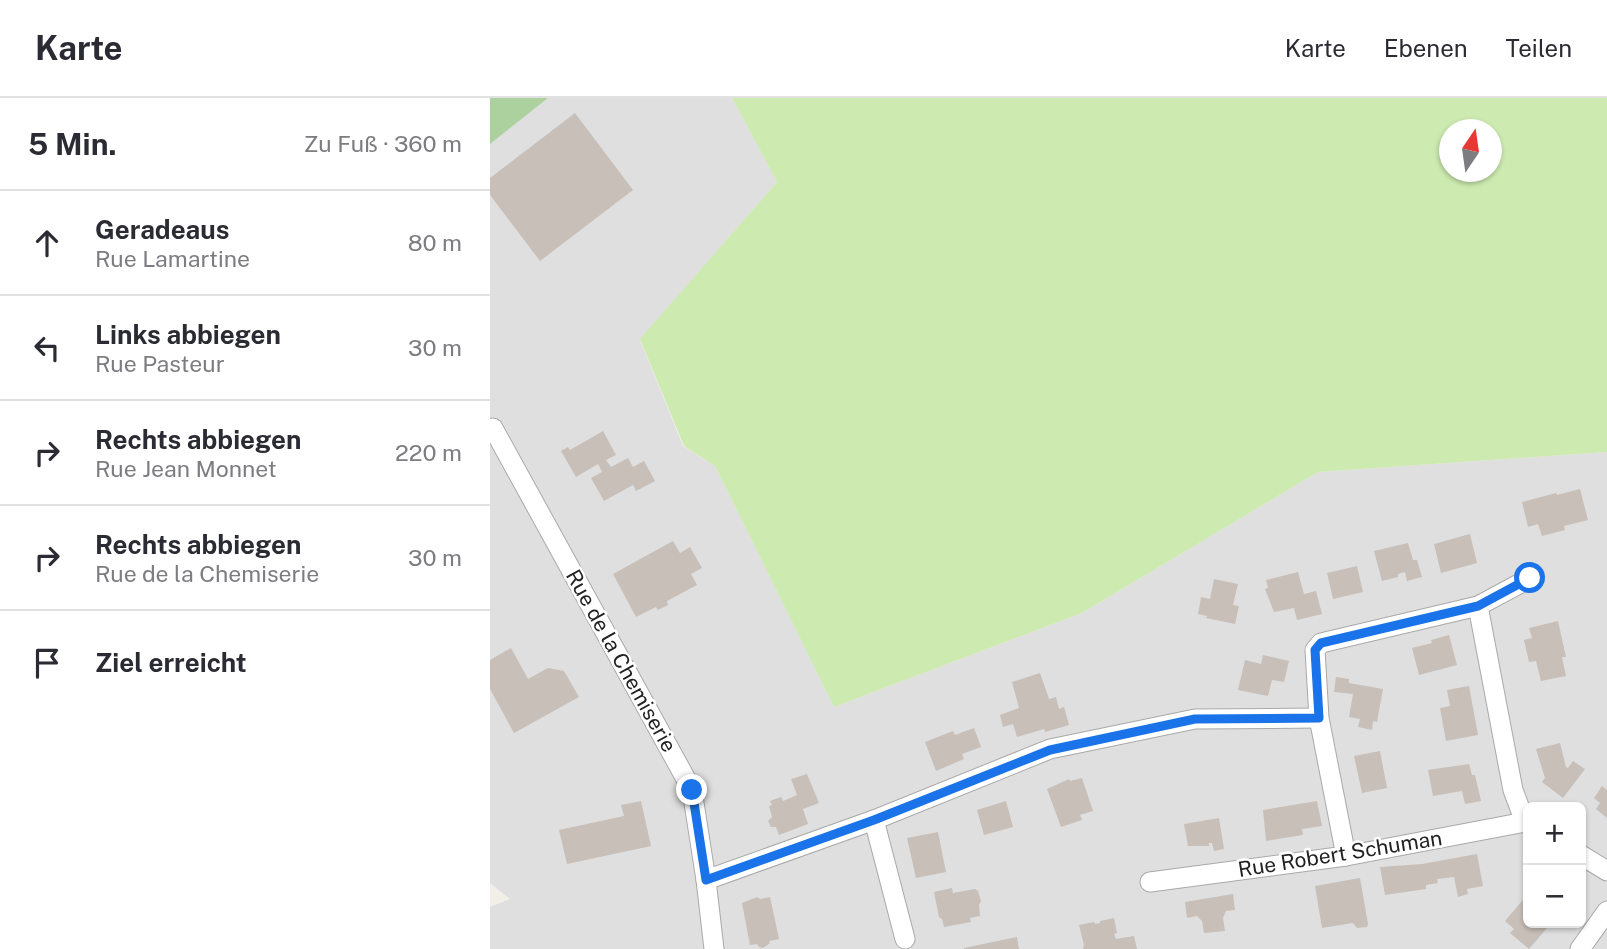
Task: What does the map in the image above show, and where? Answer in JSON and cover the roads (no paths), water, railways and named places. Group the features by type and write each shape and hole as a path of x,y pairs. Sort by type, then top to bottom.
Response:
{"street":[{"name":"Rue de la Chemiserie","path":"492,429 692,790 714,949"},
{"path":"1346,856 1319,718 1315,650 1321,643 1478,606 1530,578"},
{"path":"1478,606 1513,790 1523,814"},
{"path":"706,880 874,820 1050,750 1195,719 1319,718"},
{"path":"874,820 905,940"},
{"name":"Rue Robert Schuman","path":"1150,883 1346,856 1523,824"},
{"path":"1586,858 1607,871"},
{"path":"1580,949 1607,911"}]}
